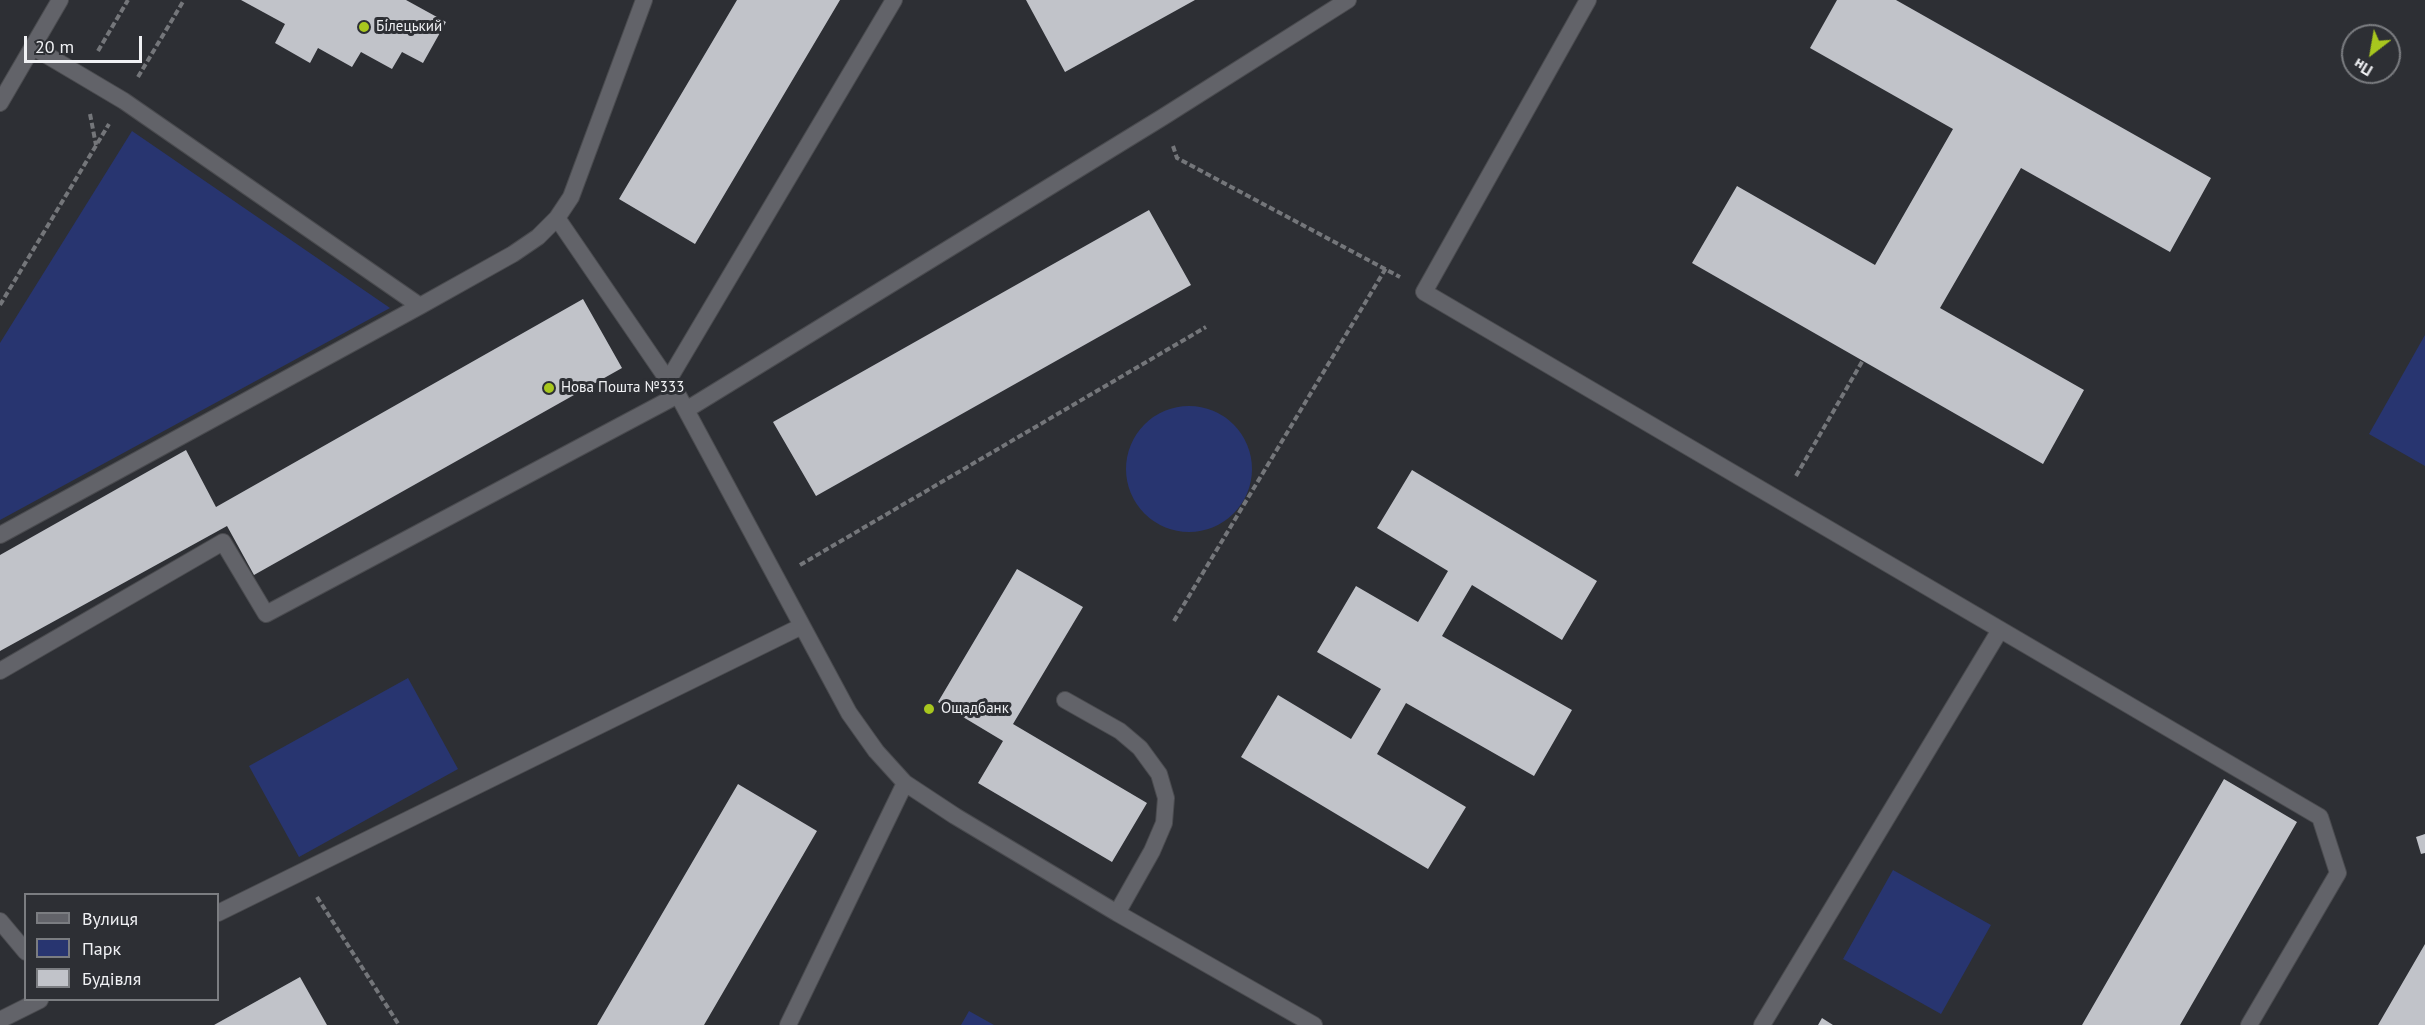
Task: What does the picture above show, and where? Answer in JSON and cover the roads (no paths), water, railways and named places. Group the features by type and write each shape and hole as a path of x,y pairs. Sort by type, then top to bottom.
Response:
{"street":[{"path":"0,103 60,0"},
{"path":"0,535 420,306 513,254 538,237 557,218 571,197 644,0"},
{"path":"669,379 894,0"},
{"path":"686,410 1163,117 1347,0"},
{"path":"1588,0 1424,292 2320,817 2338,873 2249,1025"},
{"path":"33,47 84,75 123,101 420,306"},
{"path":"557,218 669,379 849,713 876,752 906,783 955,816 1117,913 1314,1025"},
{"path":"0,671 223,542 266,614 678,395"},
{"path":"219,913 802,626"},
{"path":"1762,1025 2000,630"},
{"path":"1065,699 1120,730 1140,748 1159,774 1166,798 1164,823 1152,851 1117,913"},
{"path":"788,1025 906,783"},
{"path":"0,921 24,950"},
{"path":"0,1020 36,1001"}],"place":[{"name":"Білецький","path":"364,27"},
{"name":"Нова Пошта №333","path":"549,388"},
{"name":"Ощадбанк","path":"929,709"}]}
